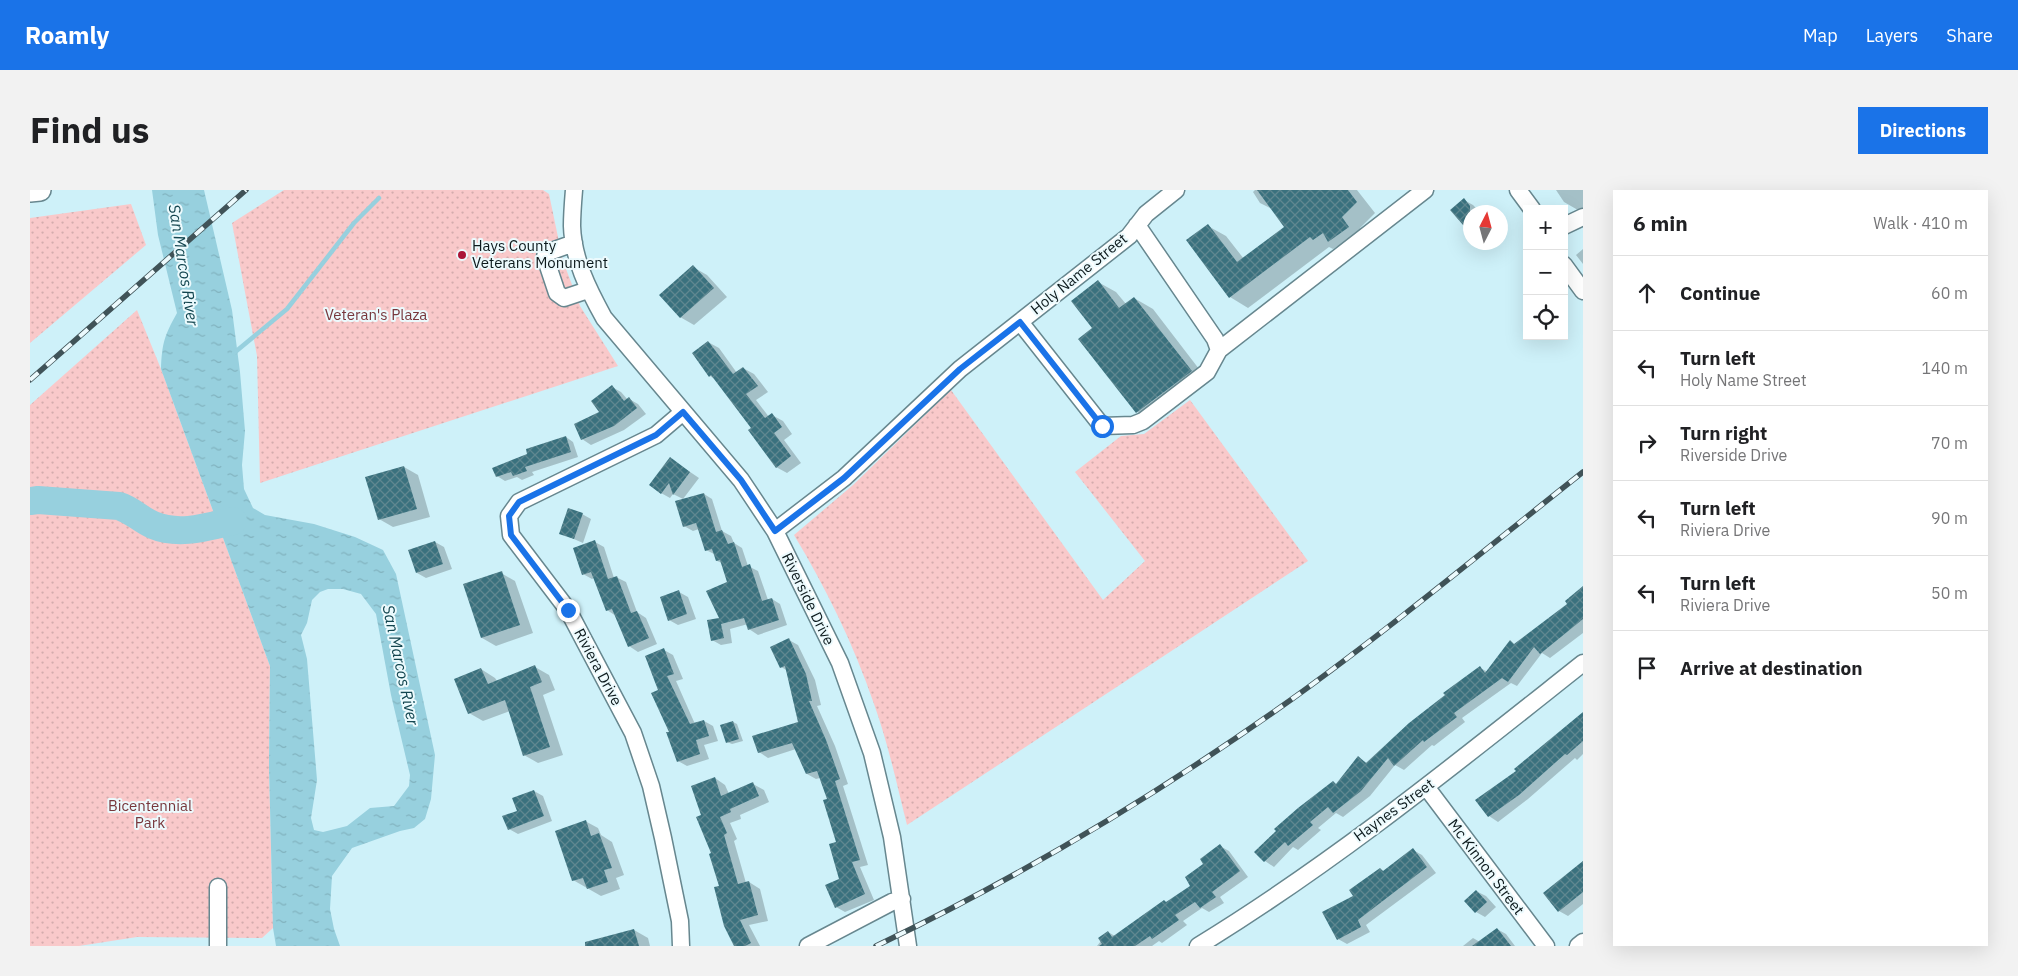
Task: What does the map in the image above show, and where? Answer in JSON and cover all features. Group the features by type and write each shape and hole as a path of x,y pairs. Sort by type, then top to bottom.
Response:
{"main road":[{"path":"30,191 40,190"}],"street":[{"name":"Riverside Drive","path":"574,190 572,226 574,243 588,290 604,318 741,480 775,531 840,663 872,753 892,837 908,946"},
{"name":"Holy Name Street","path":"775,531 844,478 960,369 1128,236 1146,214 1176,190"},
{"path":"1020,322 1102,426 1133,425 1143,421 1207,372 1219,350 1425,190"},
{"path":"1518,190 1529,205"},
{"path":"1568,224 1583,217"},
{"path":"1137,225 1215,339 1219,350"},
{"path":"574,243 546,253 545,257 557,293 564,298 588,290"},
{"path":"1568,270 1583,290"},
{"name":"Riviera Drive","path":"681,946 680,921 665,847 651,786 633,732 568,610 511,535 509,516 519,502 656,435 683,412"},
{"name":"Haynes Street","path":"1198,946 1277,896 1426,788 1583,664"},
{"name":"Mc Kinnon Street","path":"1426,788 1546,946"},
{"path":"218,887 218,946"},
{"path":"808,946 892,902 902,899"},
{"path":"1578,946 1583,942"}],"green space":[{"name":"Veteran's Plaza","path":"284,190 543,190 549,194 563,261 580,306 618,366 260,483 257,356 232,223"},
{"path":"131,204 146,245 30,343 30,218"},
{"name":"Bicentennial Park","path":"137,310 161,369 270,666 269,767 273,928 262,938 137,937 79,946 30,946 30,405"},
{"path":"951,390 1103,600 1145,561 1075,472 1121,436 1144,434 1190,400 1308,561 907,825 884,734 858,660 817,575 794,535 853,485"}],"water":[{"name":"San Marcos River","path":"152,190 204,190 232,310 245,431 242,465 244,489 253,508 265,515 314,524 355,537 383,550 396,574 435,755 431,799 425,819 414,828 352,848 332,876 330,909 340,946 276,946 273,928 269,767 270,666 161,369 164,340 177,313 158,235","holes":["328,589 343,589 361,594 376,614 391,695 410,775 409,786 394,806 370,808 347,826 323,832 314,830 311,818 317,780 307,659 301,635 307,623 312,600 320,592"]}],"building":[{"path":"1257,190 1348,190 1357,202 1342,217 1349,227 1328,242 1323,233 1313,240 1310,237 1229,298 1186,240 1208,224 1237,262 1284,227"},
{"path":"1464,198 1469,205 1463,205 1463,225 1450,210"},
{"path":"693,265 714,288 680,318 659,295"},
{"path":"1098,280 1119,308 1134,297 1192,371 1136,413 1078,339 1092,328 1071,301"},
{"path":"708,341 733,374 743,367 758,386 746,394 765,418 772,413 782,427 774,433 791,456 776,468 748,430 751,428 692,353"},
{"path":"612,385 624,401 629,397 637,408 614,426 581,440 574,424 599,412 591,401"},
{"path":"566,436 571,452 525,467 527,471 513,476 511,472 496,477 492,468 527,454 526,449"},
{"path":"670,457 690,472 673,495 669,483 661,494 649,485"},
{"path":"404,466 417,509 378,520 365,477"},
{"path":"704,493 716,532 722,530 728,544 734,542 742,567 750,564 762,601 772,598 779,620 748,630 744,618 721,624 724,638 711,641 707,620 719,618 706,591 727,582 720,560 716,561 712,549 705,551 696,523 683,527 675,501"},
{"path":"568,508 583,513 574,539 559,534"},
{"path":"595,540 608,579 617,576 631,613 637,611 649,638 628,647 612,609 606,611 591,572 582,575 573,548"},
{"path":"435,541 443,564 416,573 408,550"},
{"path":"502,571 520,625 481,638 463,584"},
{"path":"1583,586 1583,619 1540,654 1534,647 1508,682 1502,678 1454,713 1457,717 1424,742 1423,740 1394,766 1388,758 1361,791 1333,813 1328,807 1310,822 1313,825 1288,846 1285,842 1264,862 1254,852 1276,831 1274,829 1298,808 1333,781 1336,784 1358,756 1366,763 1409,723 1445,695 1443,693 1480,666 1485,673 1510,640 1514,644 1567,604 1565,601"},
{"path":"679,590 687,614 668,621 660,597"},
{"path":"789,638 806,674 812,701 809,701 840,779 835,781 860,860 852,862 865,894 835,908 825,885 839,879 829,844 836,842 823,800 827,799 817,771 806,774 792,743 758,753 752,736 798,722 785,666 780,668 770,647"},
{"path":"664,648 674,674 667,676 690,724 704,720 709,736 696,740 700,754 677,762 666,732 669,732 651,693 658,690 645,656"},
{"path":"535,665 542,682 530,687 550,747 523,756 505,700 468,714 454,679 481,668 488,684"},
{"path":"1583,712 1583,741 1567,755 1565,754 1519,795 1488,817 1475,800 1516,771 1514,769"},
{"path":"733,721 739,739 726,743 720,725"},
{"path":"715,777 721,796 753,782 759,796 730,809 731,812 720,817 727,833 724,835 738,884 749,881 758,915 740,920 751,943 745,946 734,946 724,926 714,887 719,886 709,854 711,853 696,817 701,815 691,786"},
{"path":"534,790 544,816 508,830 502,816 517,811 512,798"},
{"path":"586,820 591,836 599,833 612,868 604,870 608,882 587,889 583,878 572,881 555,831"},
{"path":"1220,844 1240,871 1212,892 1216,897 1200,908 1195,902 1175,915 1179,920 1152,939 1150,936 1135,946 1099,946 1102,944 1098,938 1108,931 1112,937 1164,900 1166,902 1190,886 1185,877 1203,864 1200,859"},
{"path":"1413,848 1427,867 1358,920 1361,927 1337,940 1322,912 1353,896 1349,890 1380,868 1383,871"},
{"path":"1583,861 1583,892 1558,912 1543,893"},
{"path":"1476,890 1487,902 1475,913 1464,901"},
{"path":"1497,928 1511,946 1472,946"},
{"path":"634,929 639,946 585,946 585,942"}],"waterway":[{"path":"234,353 287,309 354,223 379,198"},
{"path":"30,501 119,506 153,525 173,530 193,529 233,521"}],"railway":[{"path":"30,380 246,190"},
{"path":"876,946 1037,862 1141,800 1242,734 1366,644 1583,472"}],"place":[{"name":"Hays County Veterans Monument","path":"462,255"}],"route":[{"path":"568,610 511,535 509,516 519,502 656,435 683,412 741,480 775,531 844,478 960,369 1020,322 1102,426"}]}
